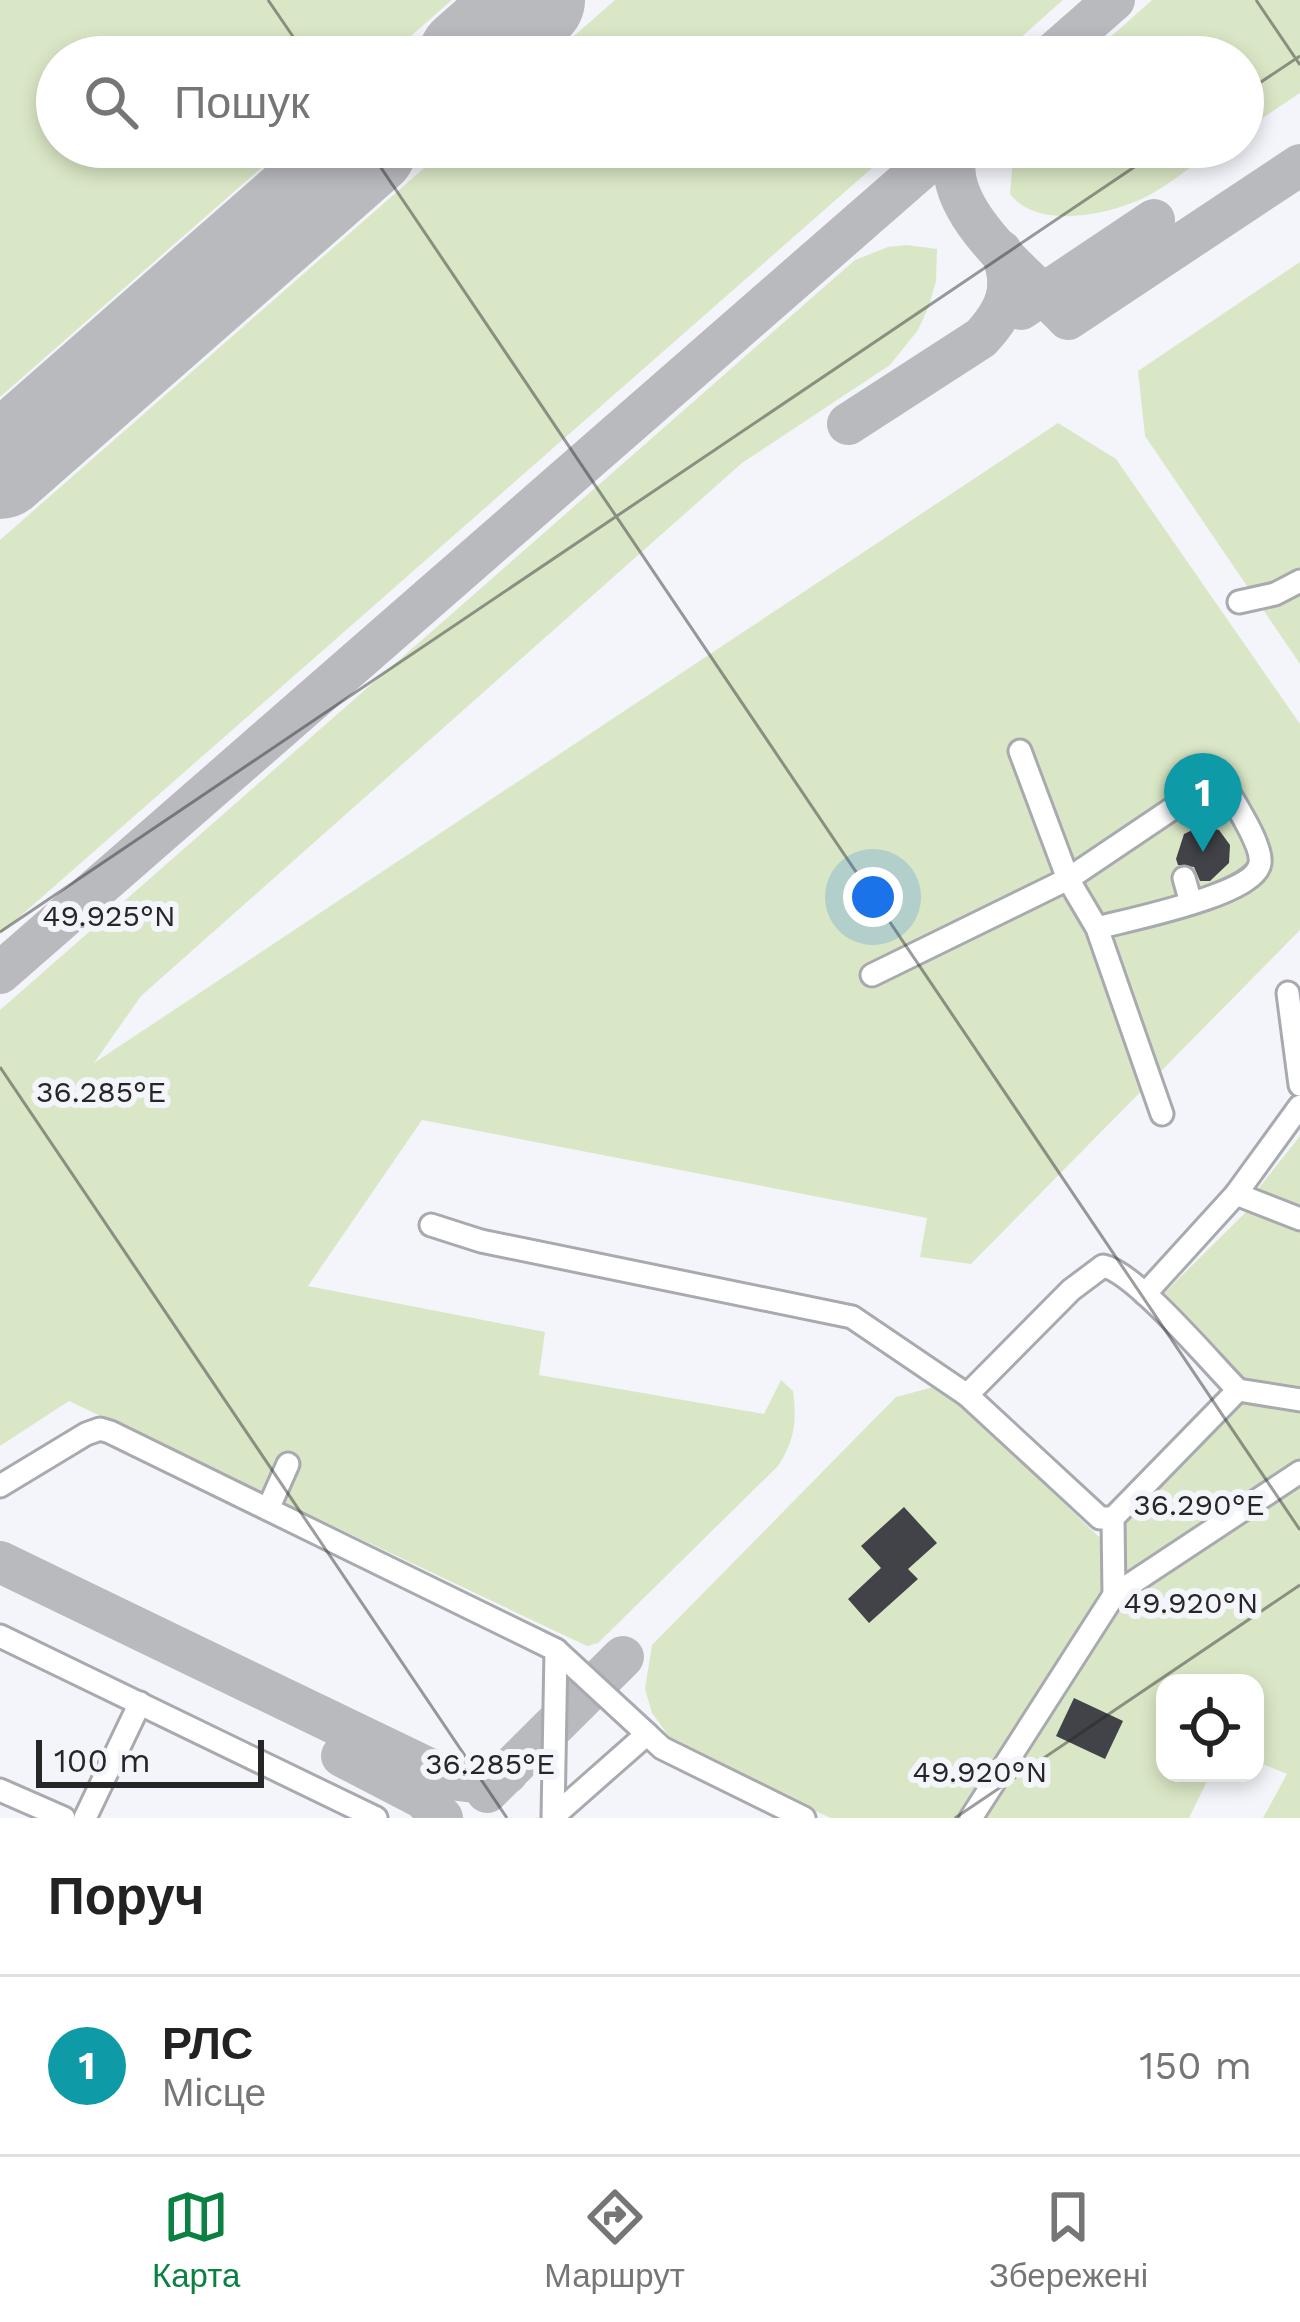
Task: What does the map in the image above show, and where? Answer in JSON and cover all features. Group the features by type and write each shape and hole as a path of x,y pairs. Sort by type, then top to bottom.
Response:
{"lane":[{"path":"1239,602 1275,594 1300,581"},
{"path":"1020,751 1068,879 1097,928 1162,1114"},
{"path":"872,975 1068,879 1217,782 1226,786 1259,850 1261,865 1247,881 1191,903 1097,928"},
{"path":"1184,878 1191,903"},
{"path":"1288,993 1300,1085"},
{"path":"1145,1294 1236,1194 1300,1106"},
{"path":"1236,1194 1300,1219"},
{"path":"431,1225 481,1241 852,1317 967,1395 1100,1518 1113,1518"},
{"path":"967,1395 1094,1269 1112,1268 1145,1294 1238,1390 1300,1400"},
{"path":"1114,1594 1113,1518 1238,1390"},
{"path":"0,1486 100,1430 556,1650 662,1748 804,1818"},
{"path":"268,1509 288,1464"},
{"path":"971,1818 1114,1594 1300,1472"},
{"path":"0,1636 376,1818"},
{"path":"553,1817 556,1650"},
{"path":"85,1818 140,1703"},
{"path":"553,1817 647,1734"},
{"path":"0,1790 64,1818"}],"green space":[{"path":"0,0 452,0 411,36 36,36 36,168 261,168 0,397"},
{"path":"615,0 1063,0 1023,36 574,36"},
{"path":"1152,0 1300,0 1300,93 1264,117 1264,36 1112,36"},
{"path":"424,168 872,168 0,934 0,540"},
{"path":"1012,168 1189,168 1143,198 1101,212 1050,215 1021,204 1010,194"},
{"path":"907,245 937,249 936,281 918,330 890,365 742,463 141,996 94,1063 1058,423 1116,459 1300,724 1300,930 971,1264 920,1257 927,1218 422,1120 308,1286 545,1332 539,1375 764,1414 781,1380 793,1391 793,1430 778,1466 598,1643 587,1646 69,1401 0,1446 0,1010 855,260"},
{"path":"1300,262 1300,664 1145,436 1138,371"},
{"path":"1300,1136 1300,1213 1261,1197 1258,1189"},
{"path":"1248,1210 1300,1223 1300,1818 1263,1818 1287,1774 1264,1765 1264,1674 1156,1674 1156,1782 1207,1782 1189,1818 831,1818 679,1750 652,1713 645,1689 652,1645 896,1397 941,1385 1099,1537 1241,1391 1155,1302"}],"building":[{"path":"1201,826 1219,830 1230,845 1229,863 1210,881 1200,881 1194,867 1178,865 1176,859 1184,834"},
{"path":"904,1507 937,1543 908,1569 918,1579 869,1623 848,1599 881,1568 861,1546"},
{"path":"1074,1698 1123,1721 1105,1759 1056,1736"}],"taxiway":[{"path":"1073,36 1114,0"},
{"path":"954,168 960,194 990,241 1068,319 1300,165"},
{"path":"0,973 922,168"},
{"path":"1021,309 1154,220"},
{"path":"848,424 981,338 1006,298 1008,276 1001,251"},
{"path":"0,1562 450,1779 482,1783 507,1773"},
{"path":"487,1792 623,1657"},
{"path":"342,1756 423,1798 442,1818"}],"runway":[{"path":"493,36 534,0"},
{"path":"0,468 342,168"}],"place":[{"name":"РЛС","path":"1203,852"}]}
